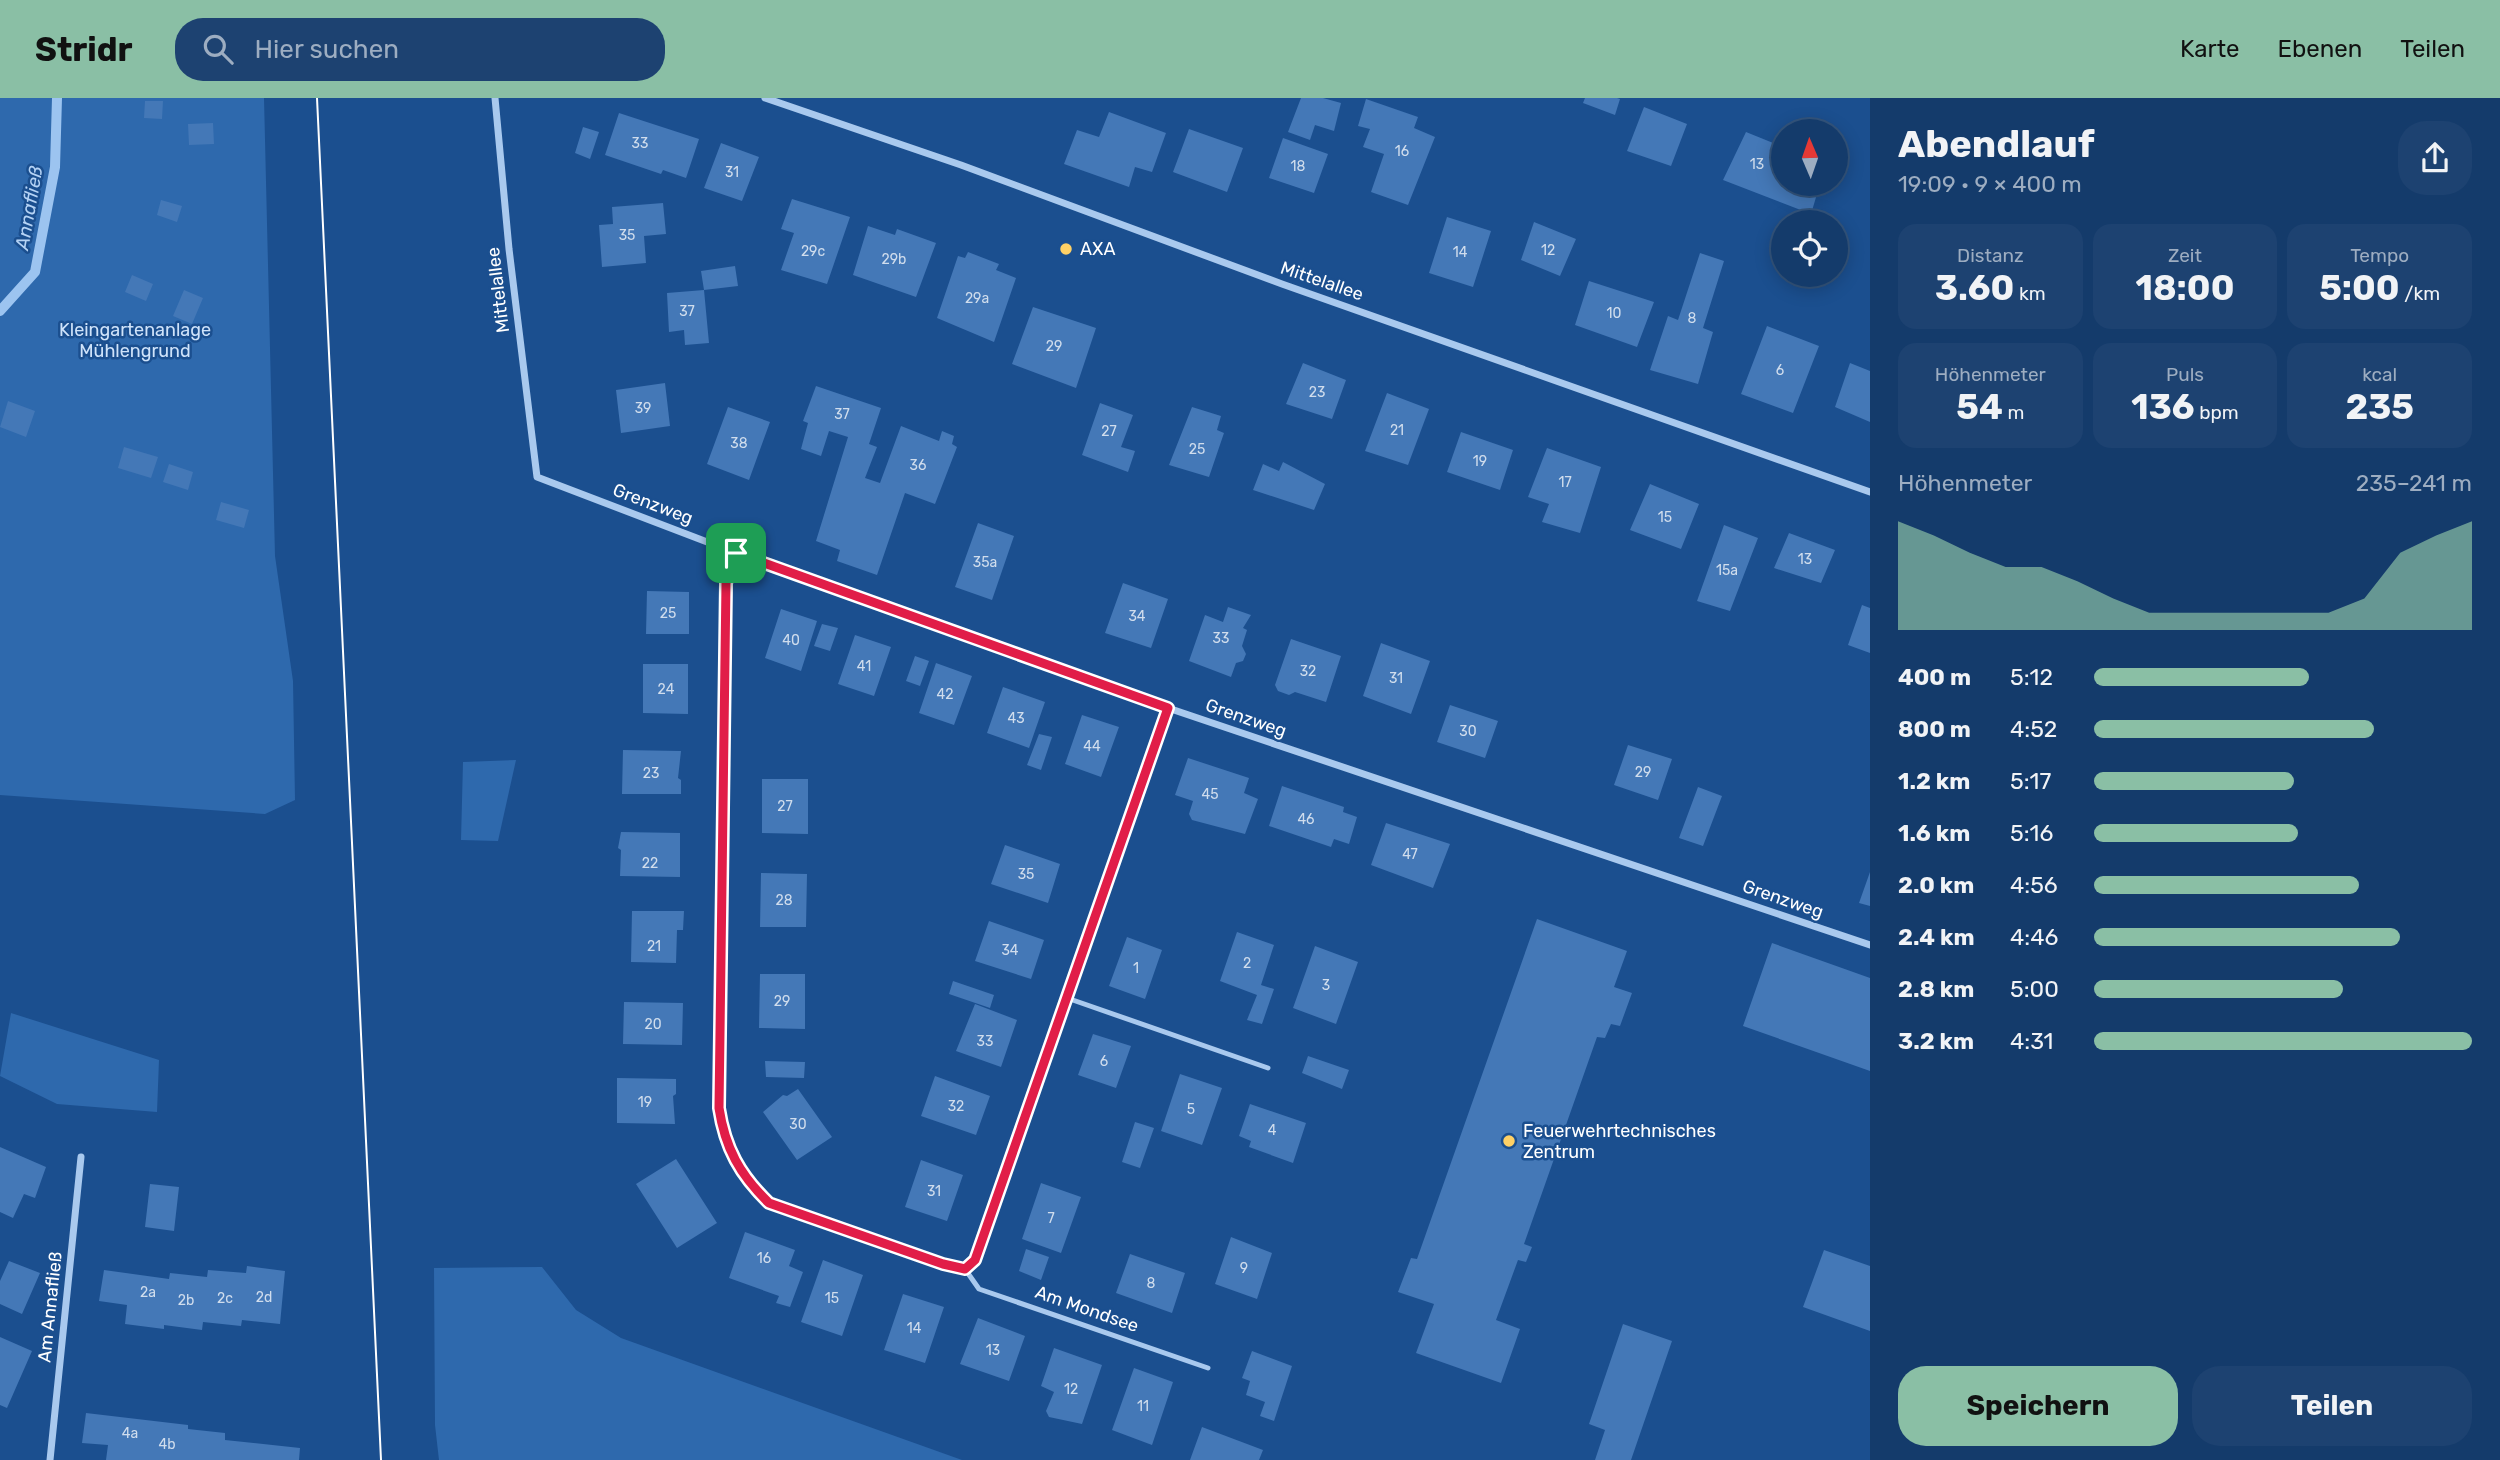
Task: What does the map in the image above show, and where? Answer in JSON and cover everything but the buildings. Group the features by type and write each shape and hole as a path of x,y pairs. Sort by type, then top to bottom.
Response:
{"street":[{"name":"Mittelallee","path":"495,98 509,249 537,477"},
{"name":"Mittelallee","path":"765,98 961,165 1270,279 1870,492"},
{"name":"Grenzweg","path":"537,477 736,553 1168,708 1870,945"},
{"name":"Am Mondsee","path":"736,553 726,583 719,1108 723,1136 732,1158 749,1184 769,1203 943,1264 965,1269"},
{"path":"965,1269 975,1260 1168,708"},
{"name":"Am Annafließ","path":"50,1460 81,1157"}],"lane":[{"path":"1068,998 1268,1068"},
{"name":"Am Mondsee","path":"965,1269 979,1289 1208,1367"}],"green space":[{"name":"Kleingartenanlage Mühlengrund","path":"0,98 264,98 275,556 293,681 295,800 265,814 0,795"},
{"path":"516,760 498,841 461,840 463,762"},
{"path":"11,1013 159,1060 157,1112 57,1104 0,1076"},
{"path":"542,1267 576,1310 621,1338 962,1460 439,1460 435,1425 434,1268"}],"waterway":[{"name":"Annafließ","path":"0,311 35,272 55,167 57,98"}],"tram line":[{"path":"317,98 381,1460"}],"place":[{"name":"AXA","path":"1066,249"},
{"name":"Feuerwehrtechnisches Zentrum","path":"1509,1141"}],"route":[{"path":"736,553 1168,708 975,1260 965,1269 943,1264 769,1203 749,1184 732,1158 723,1136 719,1108 726,583 736,553"}]}
